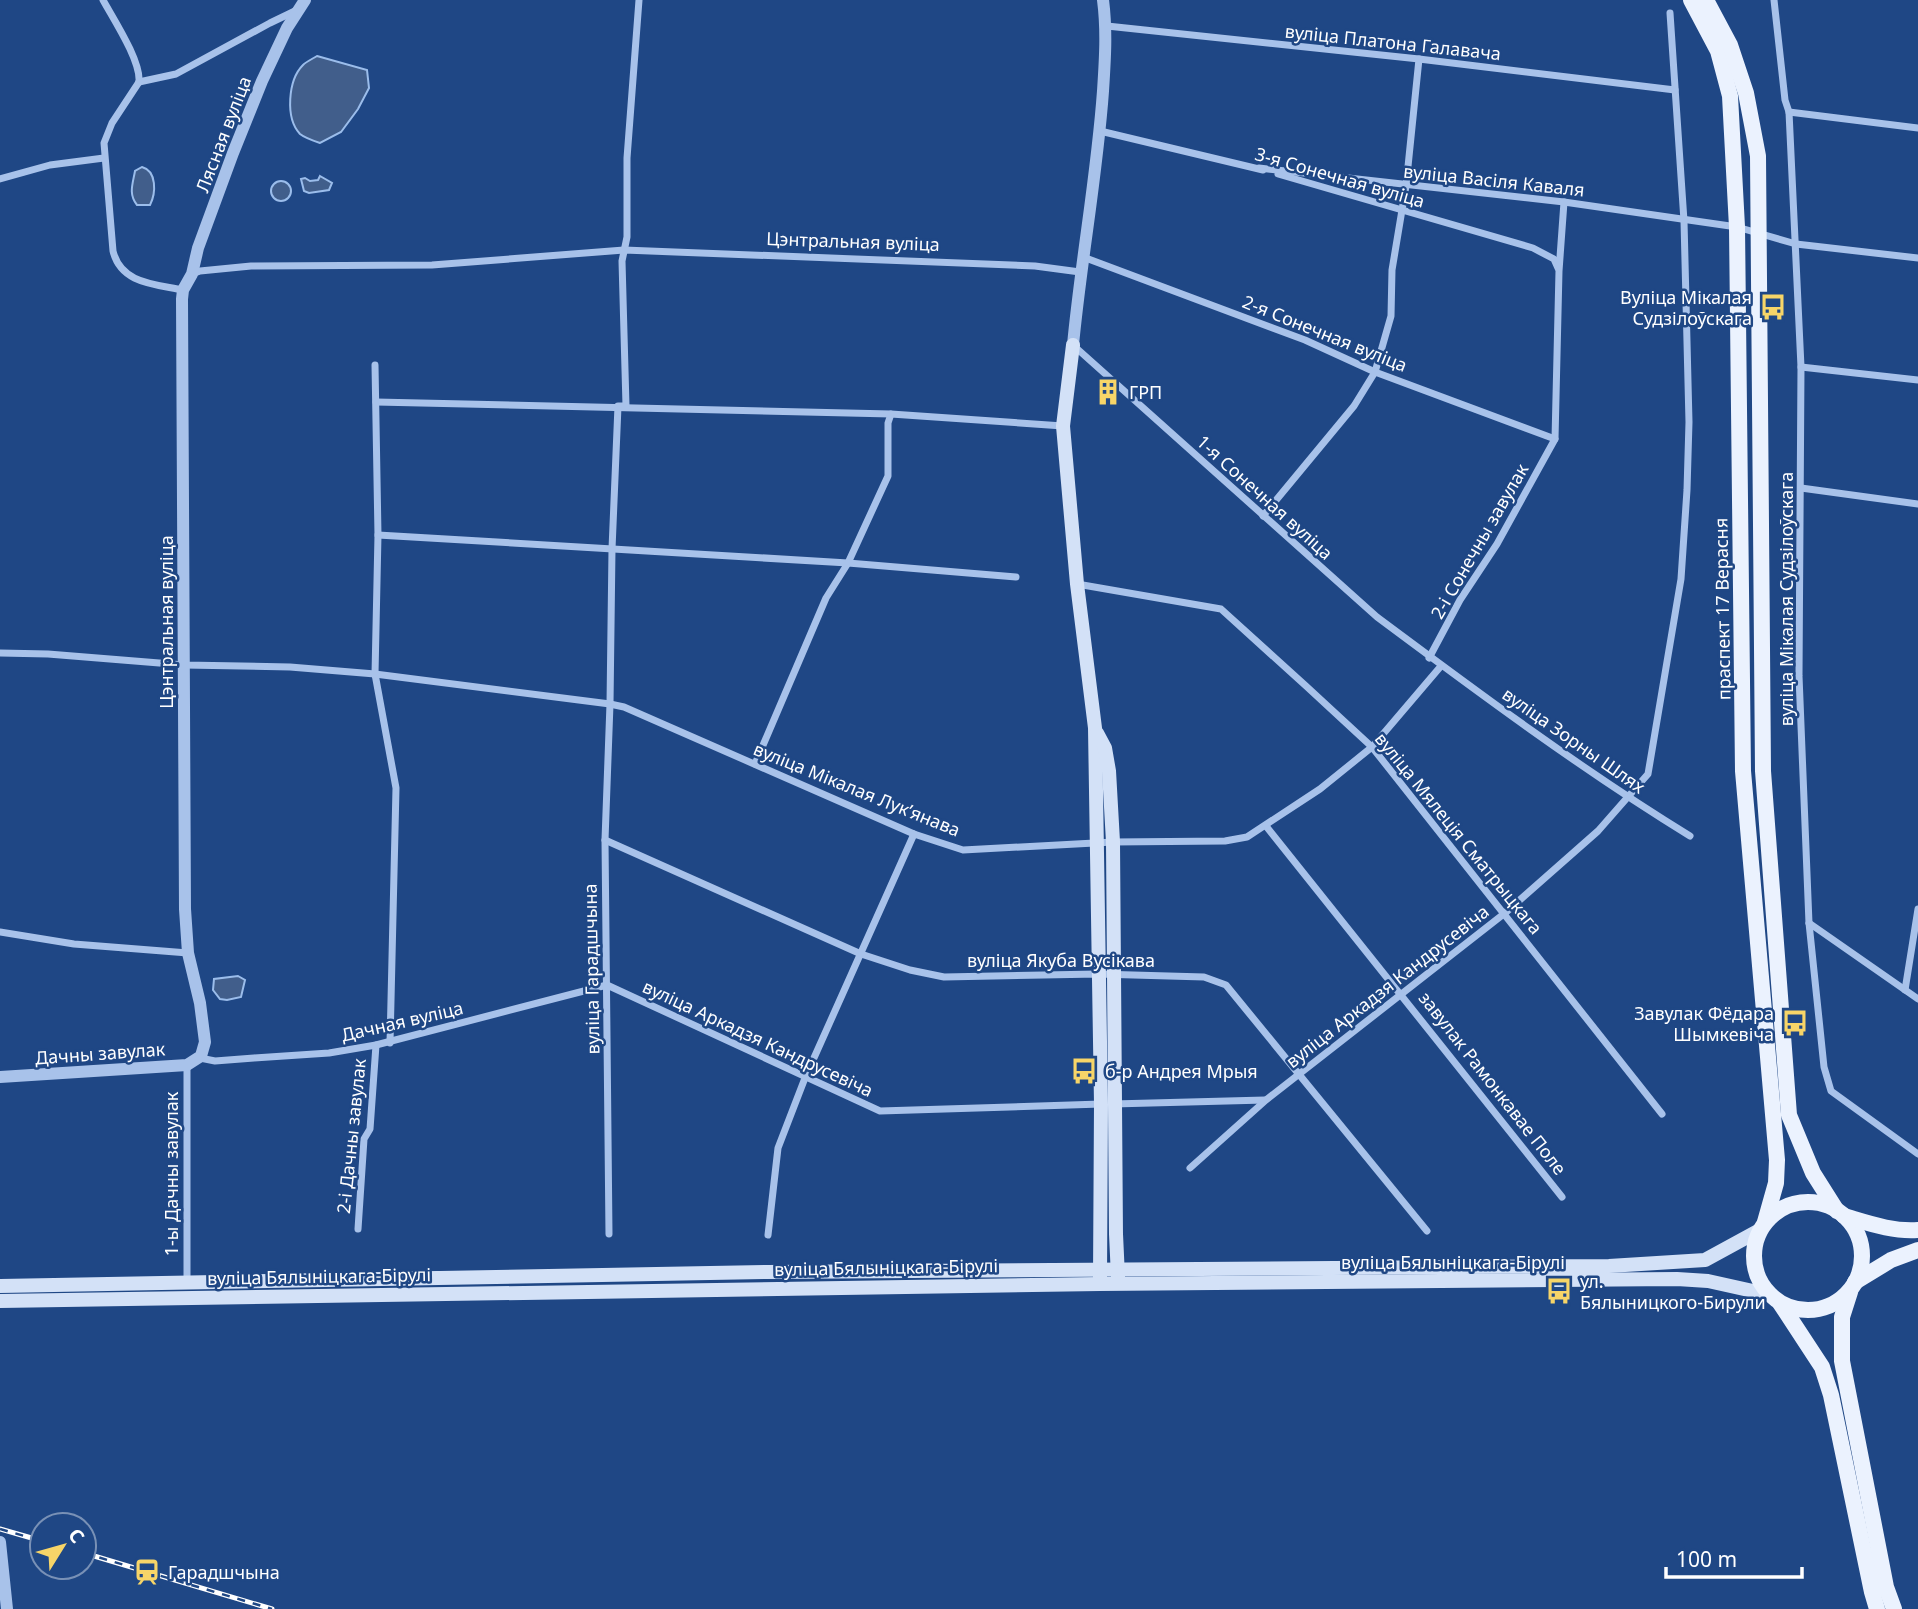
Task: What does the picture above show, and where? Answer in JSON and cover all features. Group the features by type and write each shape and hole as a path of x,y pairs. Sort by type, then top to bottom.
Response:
{"main road":[{"name":"праспект 17 Верасня","path":"1691,0 1718,51 1730,96 1737,227 1743,771 1777,1160 1776,1183 1763,1226"},
{"path":"1706,0 1730,45 1746,93 1758,156 1763,771 1789,1115 1813,1173 1855,1230 1861,1247 1861,1265 1842,1317 1842,1360 1886,1587 1894,1609"},
{"path":"1073,345 1063,426 1077,584 1095,728 1098,974 1118,1277"},
{"path":"1095,728 1105,748 1110,771 1113,842 1114,974 1100,1277"},
{"path":"1877,1609 1832,1395 1822,1367 1775,1298 1760,1281 1755,1264 1755,1247 1763,1226 1778,1210 1795,1203 1812,1202 1880,1226 1907,1231 1918,1230"},
{"name":"вуліца Бялыніцкага-Бірулі","path":"1118,1277 1623,1266 1705,1260 1763,1226"},
{"path":"1775,1298 1803,1310 1821,1308 1837,1301 1853,1285 1891,1260 1918,1250"},
{"name":"вуліца Бялыніцкага-Бірулі","path":"0,1286 767,1272 1100,1277 1677,1279 1708,1281 1775,1298"},
{"name":"вуліца Бялыніцкага-Бірулі","path":"0,1301 1100,1277"}],"street":[{"path":"103,0 139,74 139,82 108,131 104,158 108,178 112,246 117,263 126,274 138,281 183,290"},
{"path":"610,704 612,549 622,406 622,261 627,237 627,158 639,0"},
{"path":"1073,345 1080,272 1100,131 1107,26 1103,0"},
{"name":"вуліца Мікалая Судзілоўскага","path":"1774,0 1788,112 1797,244 1801,367 1799,676 1809,923 1824,1067 1831,1091 1918,1154"},
{"name":"Лясная вуліца","path":"139,82 176,74 301,5"},
{"name":"Лясная вуліца","path":"191,274 198,248 253,105 287,29 301,5"},
{"path":"1628,799 1648,774 1681,579 1687,490 1689,422 1684,221 1671,13"},
{"name":"вуліца Платона Галавача","path":"1107,26 1675,90"},
{"path":"1263,516 1354,406 1376,372 1390,325 1392,270 1406,186 1419,60"},
{"path":"1788,112 1918,128"},
{"name":"3-я Сонечная вуліца","path":"1100,131 1259,168 1533,248 1554,259 1559,271"},
{"path":"0,179 50,164 104,158"},
{"name":"вуліца Васіля Каваля","path":"1259,168 1564,202 1737,227 1797,244 1918,258"},
{"path":"1555,439 1559,271 1564,202"},
{"name":"Цэнтральная вуліца","path":"200,1058 204,1047 203,1017 188,953 185,909 183,290 191,274 251,266 432,265 624,250 1035,266 1080,272"},
{"name":"2-я Сонечная вуліца","path":"1083,257 1305,340 1376,372 1555,439"},
{"name":"1-я Сонечная вуліца","path":"1073,345 1354,598 1441,666"},
{"path":"375,365 378,535 375,674 396,788 390,1042"},
{"path":"1801,367 1918,380"},
{"path":"376,402 891,414 1063,426"},
{"path":"755,764 826,598 848,563 888,476 888,423 891,414"},
{"name":"2-і Сонечны завулак","path":"1429,658 1555,439"},
{"path":"1801,488 1918,504"},
{"path":"378,535 848,563 1016,577"},
{"name":"вуліца Мялеція Сматрыцкага","path":"1077,584 1221,610 1371,747 1662,1114"},
{"name":"вуліца Мікалая Лукʼянава","path":"0,653 48,654 184,665 289,667 375,674 610,704 624,707 914,834 963,850 1113,842 1225,841 1247,837 1320,789 1371,747 1441,666"},
{"name":"вуліца Зорны Шлях","path":"1441,666 1628,799 1690,836"},
{"name":"вуліца Гарадшчына","path":"609,1234 605,840 610,704"},
{"name":"вуліца Аркадзя Кандрусевіча","path":"607,985 880,1111 1266,1100 1505,913 1598,831 1628,799"},
{"name":"завулак Рамонкавае Поле","path":"1266,826 1562,1197"},
{"path":"768,1235 778,1148 804,1078 914,834"},
{"name":"вуліца Якуба Вусікава","path":"605,840 861,954 910,970 944,977 1098,974 1204,977 1226,985 1427,1231"},
{"path":"1905,990 1918,909"},
{"path":"1809,923 1918,999"},
{"path":"0,932 74,944 188,953"},
{"name":"Дачная вуліца","path":"200,1058 215,1061 329,1053 376,1045 607,985"},
{"name":"2-і Дачны завулак","path":"358,1229 364,1139 370,1129 376,1045"},
{"name":"Дачны завулак","path":"0,1077 187,1066 200,1058"},
{"name":"1-ы Дачны завулак","path":"187,1066 187,1282"},
{"path":"1189,1168 1266,1100"},
{"path":"0,1542 7,1609"}],"water":[{"path":"317,56 367,70 369,88 341,132 320,143 300,134 290,109 292,89 298,72 304,64"},
{"path":"142,167 147,169 153,178 150,205 137,205 133,197 135,171"},
{"path":"320,176 332,183 329,190 309,193 304,191 301,179 318,180"},
{"path":"277,181 285,181 291,191 285,201 277,201 271,195 271,187"},
{"path":"238,976 245,980 241,997 220,999 213,990 214,979"}],"railway":[{"path":"0,1529 28,1537"},
{"path":"98,1557 272,1609"}],"place":[{"name":"Вуліца Мікалая Судзілоўскага","path":"1773,307"},
{"name":"ГРП","path":"1108,392"},
{"name":"Завулак Фёдара Шымкевіча","path":"1795,1023"},
{"name":"б-р Андрея Мрыя","path":"1084,1071"},
{"name":"ул. Бялыницкого-Бирули","path":"1559,1291"},
{"name":"Гарадшчына","path":"147,1572"}]}
